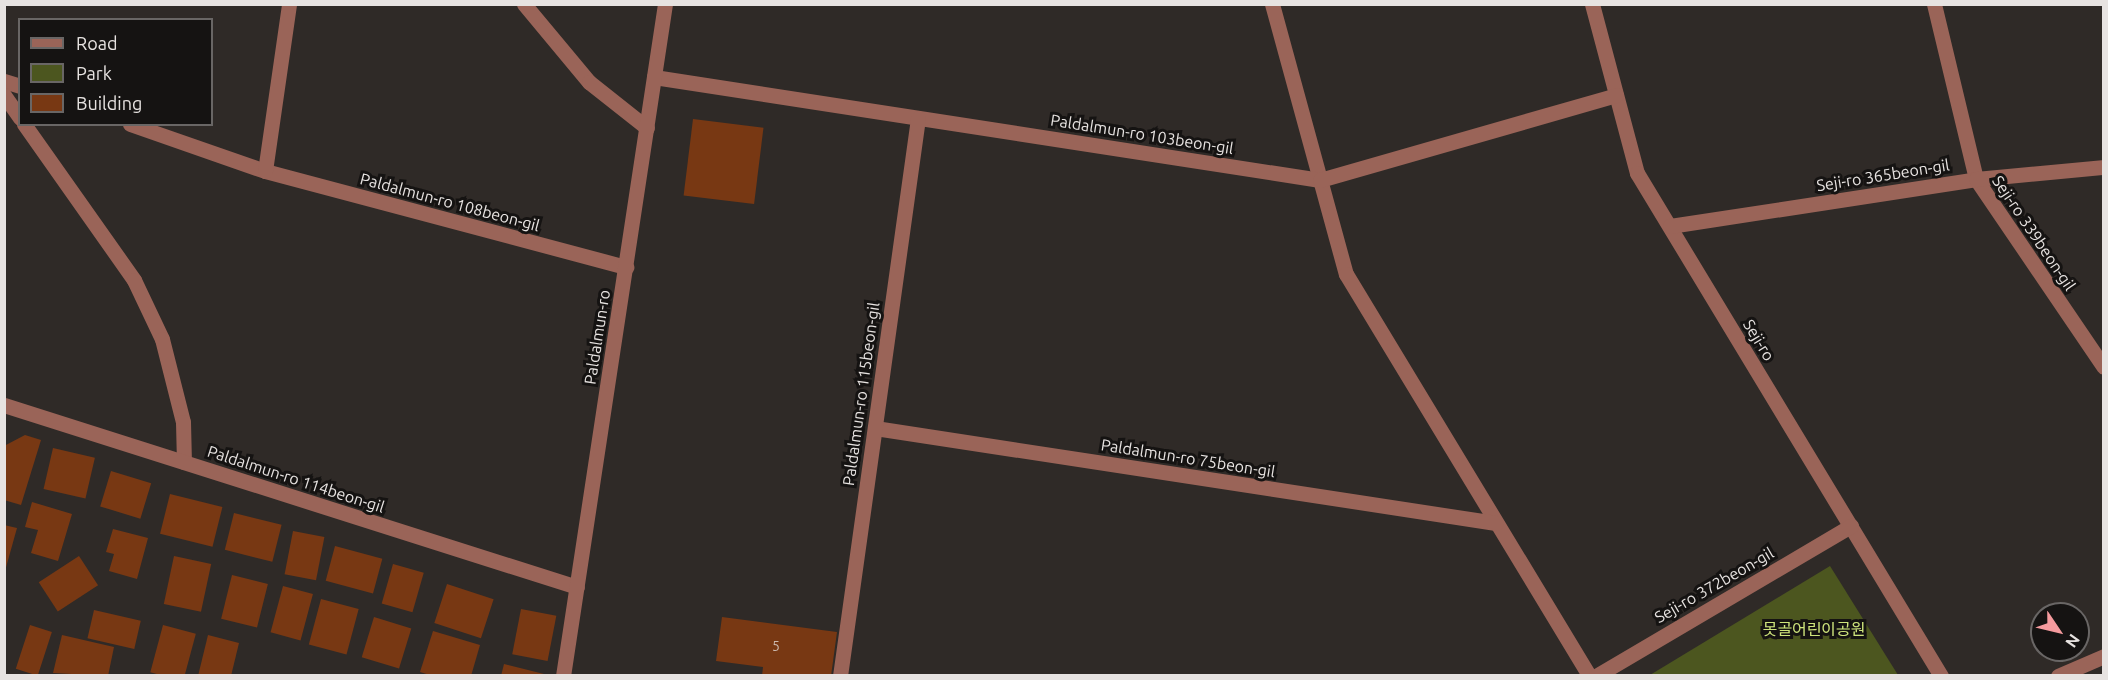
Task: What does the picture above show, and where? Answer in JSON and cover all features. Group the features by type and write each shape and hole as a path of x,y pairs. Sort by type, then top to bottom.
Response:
{"street":[{"path":"265,171 289,4"},
{"path":"524,4 589,82 647,128"},
{"name":"Paldalmun-ro","path":"563,675 665,4"},
{"path":"1272,4 1346,274 1589,675"},
{"name":"Seji-ro","path":"1592,4 1637,173 1941,675"},
{"name":"Seji-ro 339beon-gil","path":"1934,4 1976,179 2103,367"},
{"name":"Paldalmun-ro 103beon-gil","path":"654,77 1320,180 1616,95"},
{"path":"4,95 18,115"},
{"name":"Paldalmun-ro 115beon-gil","path":"840,675 918,118"},
{"path":"25,126 134,280 162,339 183,422 184,462"},
{"name":"Paldalmun-ro 108beon-gil","path":"136,126 265,171 626,267"},
{"name":"Seji-ro 365beon-gil","path":"1670,226 1976,179 2103,167"},
{"name":"Paldalmun-ro 114beon-gil","path":"4,405 578,587"},
{"name":"Paldalmun-ro 75beon-gil","path":"875,428 1496,522"},
{"name":"Seji-ro 372beon-gil","path":"1596,675 1851,526"},
{"path":"2058,675 2103,656"}],"green space":[{"name":"못골어린이공원","path":"1830,566 1898,675 1650,675"}],"building":[{"path":"693,119 763,128 754,204 684,195"},
{"path":"25,435 41,440 21,505 4,500 4,446"},
{"path":"53,448 95,458 85,499 44,489"},
{"path":"111,471 151,483 140,519 100,506"},
{"path":"170,494 222,507 212,547 160,534"},
{"path":"32,502 72,514 58,561 31,553 38,530 25,527"},
{"path":"234,513 282,525 272,562 225,550"},
{"path":"4,525 17,528 5,571 4,571"},
{"path":"113,529 148,538 137,579 109,571 114,554 106,552"},
{"path":"293,531 324,537 316,580 285,574"},
{"path":"335,546 382,559 373,593 326,581"},
{"path":"79,556 98,585 58,611 39,582"},
{"path":"174,556 211,564 201,612 164,604"},
{"path":"393,564 424,573 412,612 382,603"},
{"path":"232,575 268,584 257,628 221,619"},
{"path":"447,584 494,599 481,638 434,623"},
{"path":"283,586 313,594 301,640 271,632"},
{"path":"321,599 359,609 347,654 309,644"},
{"path":"521,609 556,616 548,661 512,654"},
{"path":"94,610 141,621 134,649 87,638"},
{"path":"374,617 411,628 399,669 362,657"},
{"path":"722,617 837,632 831,676 762,676 763,667 716,661"},
{"path":"30,625 52,632 38,676 16,669"},
{"path":"163,625 196,634 185,676 164,676 150,672"},
{"path":"433,631 480,645 471,676 433,676 420,672"},
{"path":"62,635 114,647 108,676 53,673"},
{"path":"208,635 239,643 231,676 198,676"},
{"path":"504,664 548,675 548,676 501,676"}]}
